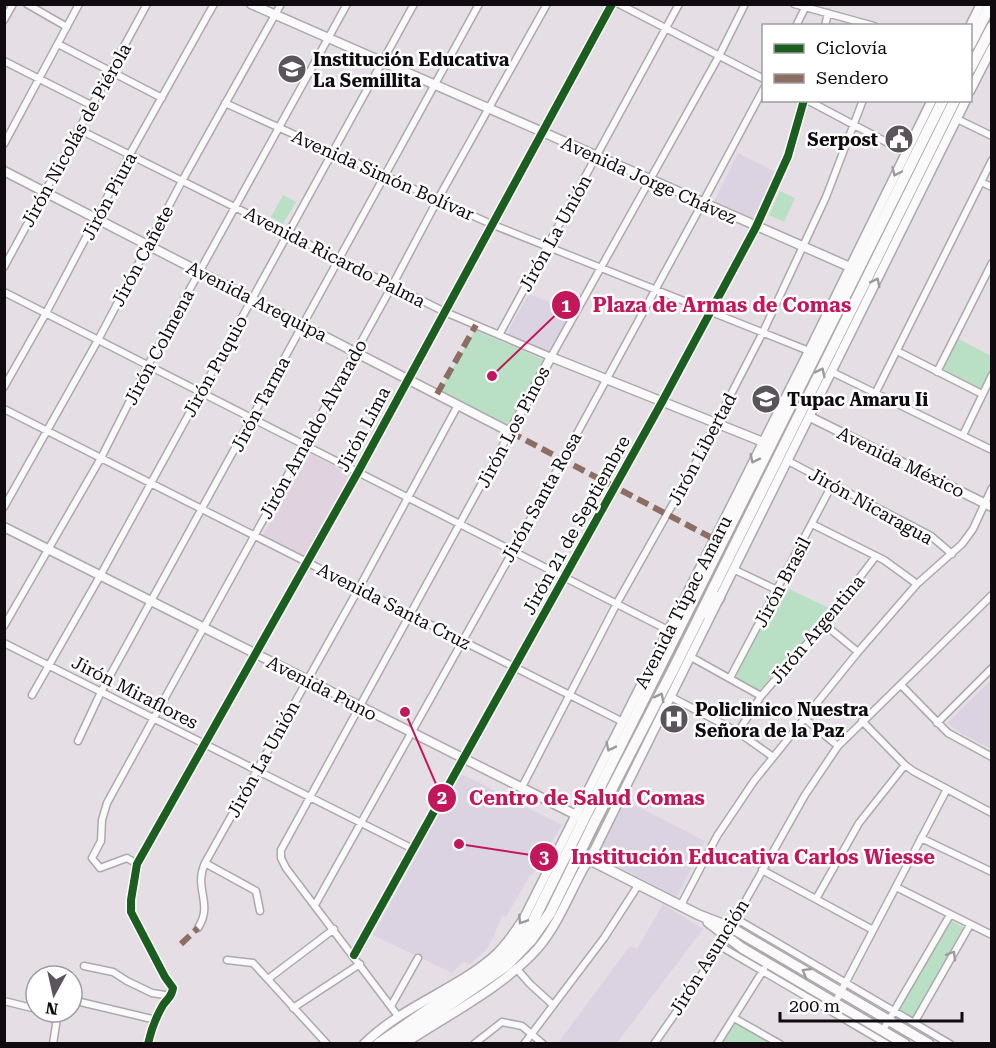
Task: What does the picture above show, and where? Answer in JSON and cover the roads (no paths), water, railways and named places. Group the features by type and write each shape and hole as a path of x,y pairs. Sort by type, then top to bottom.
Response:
{"highway":[{"path":"972,41 991,4"},
{"path":"972,65 992,27"},
{"name":"Avenida Túpac Amaru","path":"378,1044 401,1026 483,972 512,949 541,908 942,102"},
{"name":"Avenida Túpac Amaru","path":"393,1044 490,978 526,947 550,913 585,819 674,668 954,102"},
{"path":"674,668 680,664 719,597"}],"main road":[{"name":"Avenida Jorge Chávez","path":"251,4 702,204 850,267"},
{"path":"971,24 981,4"},
{"path":"972,87 992,48"},
{"name":"Avenida Túpac Amaru","path":"364,1044 398,1016 479,968 493,957 524,918 585,819 623,722 931,102"},
{"name":"Avenida Túpac Amaru","path":"404,1044 516,968 549,933 588,859 596,849 965,102"},
{"name":"Avenida Arequipa","path":"4,171 510,432"},
{"name":"Avenida Ricardo Palma","path":"551,357 763,442"},
{"name":"Jirón Los Pinos","path":"510,432 551,357"},
{"name":"Avenida México","path":"810,417 988,505"},
{"name":"Avenida Puno","path":"4,527 585,819"},
{"path":"588,859 681,905 728,932 843,988 892,1016 929,1044"},
{"path":"728,932 765,968 835,1003 905,1044"}],"street":[{"path":"4,20 13,4"},
{"path":"27,4 67,27"},
{"path":"4,144 79,4"},
{"name":"Jirón Nicolás de Piérola","path":"4,267 147,4"},
{"name":"Jirón Piura","path":"4,387 214,4"},
{"name":"Jirón Cañete","path":"4,507 281,4"},
{"name":"Jirón Colmena","path":"4,626 100,458 148,365 347,4"},
{"name":"Jirón Puquio","path":"33,695 414,4"},
{"name":"Jirón Tarma","path":"78,741 101,692 479,4"},
{"name":"Jirón Arnaldo Alvarado","path":"137,864 128,858 100,868 92,858 100,841 102,819 107,803 547,4"},
{"name":"Jirón Lima","path":"137,864 358,472 612,4"},
{"path":"619,4 762,78"},
{"name":"Jirón La Unión","path":"499,335 679,4"},
{"name":"Jirón Los Pinos","path":"551,357 719,56 745,4"},
{"path":"794,4 867,24"},
{"path":"797,24 805,8"},
{"path":"825,24 828,13"},
{"path":"58,44 162,98"},
{"path":"4,61 91,105"},
{"name":"Jirón Santa Rosa","path":"315,905 513,550 762,92"},
{"name":"Jirón 21 de Septiembre","path":"354,955 662,402 756,227 788,156 805,102"},
{"path":"810,102 905,152"},
{"name":"Jirón Libertad","path":"522,788 617,603 692,470 763,332 826,197 862,102"},
{"name":"Avenida Simón Bolívar","path":"225,103 491,224 809,351"},
{"path":"957,119 992,136"},
{"name":"Avenida Ricardo Palma","path":"78,129 445,312 551,357"},
{"path":"876,392 992,160"},
{"path":"981,182 992,187"},
{"path":"937,372 992,263"},
{"path":"4,292 668,630"},
{"path":"897,351 982,394"},
{"path":"832,372 992,450"},
{"path":"963,435 992,375"},
{"name":"Jirón La Unión","path":"198,928 205,914 201,874 205,863 359,588 458,405"},
{"name":"Avenida Santa Cruz","path":"4,409 623,722"},
{"name":"Jirón Los Pinos","path":"315,905 286,868 281,858 281,850 510,432"},
{"name":"Jirón Nicaragua","path":"788,461 931,536 951,554"},
{"name":"Jirón Brasil","path":"730,678 832,485"},
{"path":"681,905 717,836 773,757 858,652 917,584 951,554 973,529 988,505 992,488"},
{"path":"812,524 876,556 917,584"},
{"name":"Jirón Argentina","path":"738,732 761,696 824,624 876,556"},
{"path":"733,568 777,590"},
{"path":"989,598 992,606"},
{"name":"Jirón Asunción","path":"654,1044 720,946 805,795 838,746 989,598"},
{"path":"824,624 858,652"},
{"name":"Jirón Miraflores","path":"4,643 413,849"},
{"path":"691,657 761,696"},
{"path":"937,723 992,668"},
{"path":"901,685 937,723 954,737 992,757"},
{"path":"671,697 738,732 773,757"},
{"path":"804,718 838,746"},
{"path":"862,721 905,765 992,813"},
{"path":"816,899 859,823 905,765"},
{"path":"835,1003 946,789"},
{"path":"921,838 992,872"},
{"path":"205,863 256,891 260,911"},
{"path":"137,864 130,908 133,918 173,988 171,996 163,1005 156,1020 148,1044"},
{"path":"762,870 873,930"},
{"path":"524,1044 604,938 639,884"},
{"path":"896,886 992,936"},
{"path":"315,905 398,1016"},
{"path":"883,1030 950,915"},
{"path":"735,918 843,988"},
{"path":"914,1023 970,925"},
{"path":"268,979 334,929"},
{"path":"720,946 765,968 887,1044"},
{"path":"391,1006 418,957"},
{"path":"227,960 253,963 327,1044"},
{"path":"293,1008 360,964"},
{"path":"84,966 113,972 152,993 171,996"},
{"path":"516,968 553,1005"},
{"path":"717,1044 765,968"},
{"path":"4,1002 24,1006"},
{"path":"84,1003 156,1020"},
{"path":"892,1016 914,1023 950,1044"},
{"path":"734,1018 780,1044"},
{"path":"474,1043 502,1022 522,1026 543,1044"},
{"path":"53,1044 55,1024"}],"place":[{"name":"Institución Educativa La Semillita","path":"292,69"},
{"name":"Serpost","path":"899,139"},
{"name":"Plaza de Armas de Comas","path":"492,376"},
{"name":"Tupac Amaru Ii","path":"766,399"},
{"name":"Centro de Salud Comas","path":"405,712"},
{"name":"Policlinico Nuestra Señora de la Paz","path":"674,719"},
{"name":"Institución Educativa Carlos Wiesse","path":"459,844"}]}
